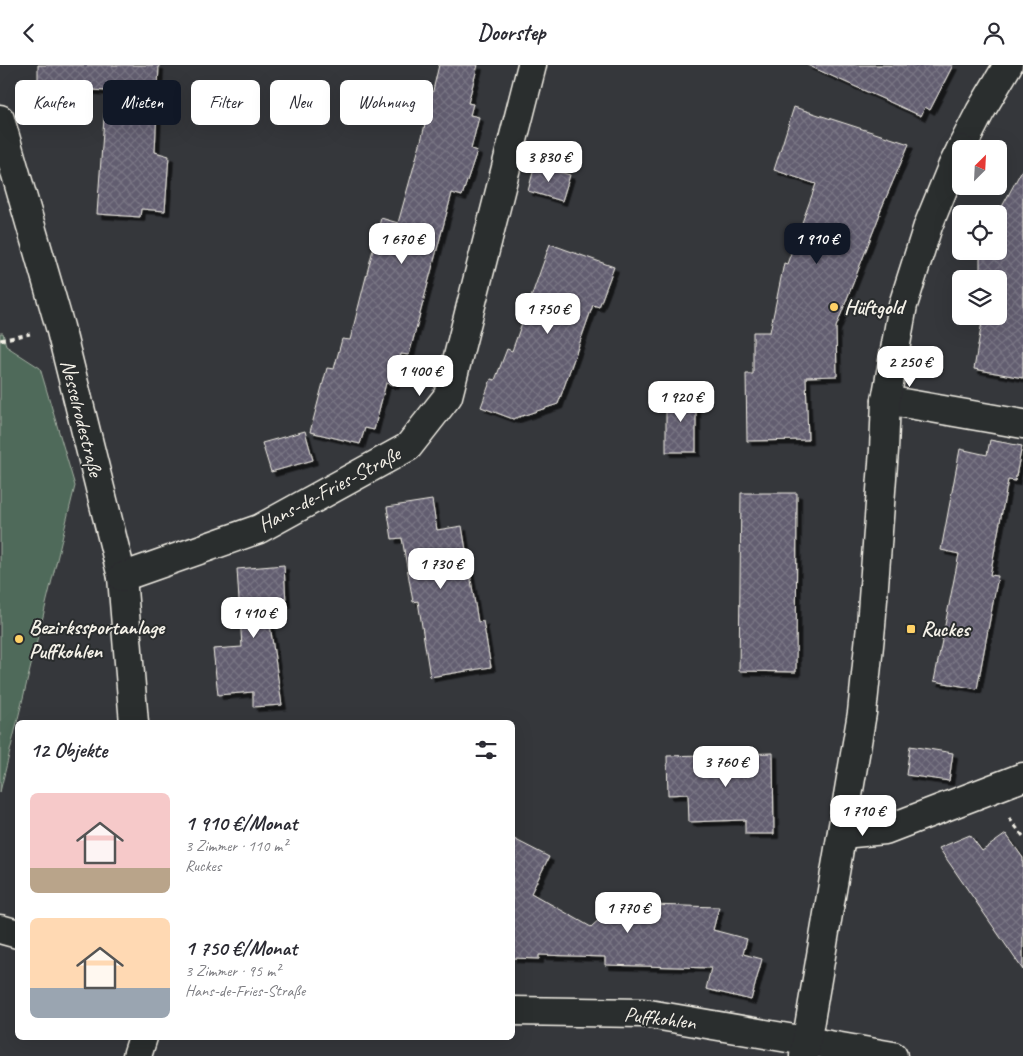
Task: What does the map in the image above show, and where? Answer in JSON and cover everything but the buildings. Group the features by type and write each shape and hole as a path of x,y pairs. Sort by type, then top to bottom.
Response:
{"street":[{"name":"Hans-de-Fries-Straße","path":"122,577 259,529 408,447 448,396 532,65"},
{"path":"966,140 1008,65"},
{"name":"Nesselrodestraße","path":"0,119 60,327 122,577 134,720"},
{"path":"805,1049 862,713 871,626 886,400 903,305 928,226 952,167"},
{"path":"886,400 1023,424"},
{"path":"842,834 884,830 1023,777"},
{"path":"0,929 15,933"},
{"name":"Puffkohlen","path":"515,1011 643,1013 805,1049 893,1056"},
{"path":"137,1056 142,1040"}],"path":[{"path":"1009,819 1023,837"}],"green space":[{"name":"Bezirkssportanlage Puffkohlen","path":"0,333 3,333 6,346 40,368 75,486 18,720 15,720 15,731 0,792"}],"place":[{"name":"Hüftgold","path":"834,307"},
{"name":"Ruckes","path":"911,629"},
{"name":"Bezirkssportanlage Puffkohlen","path":"19,639"}]}
